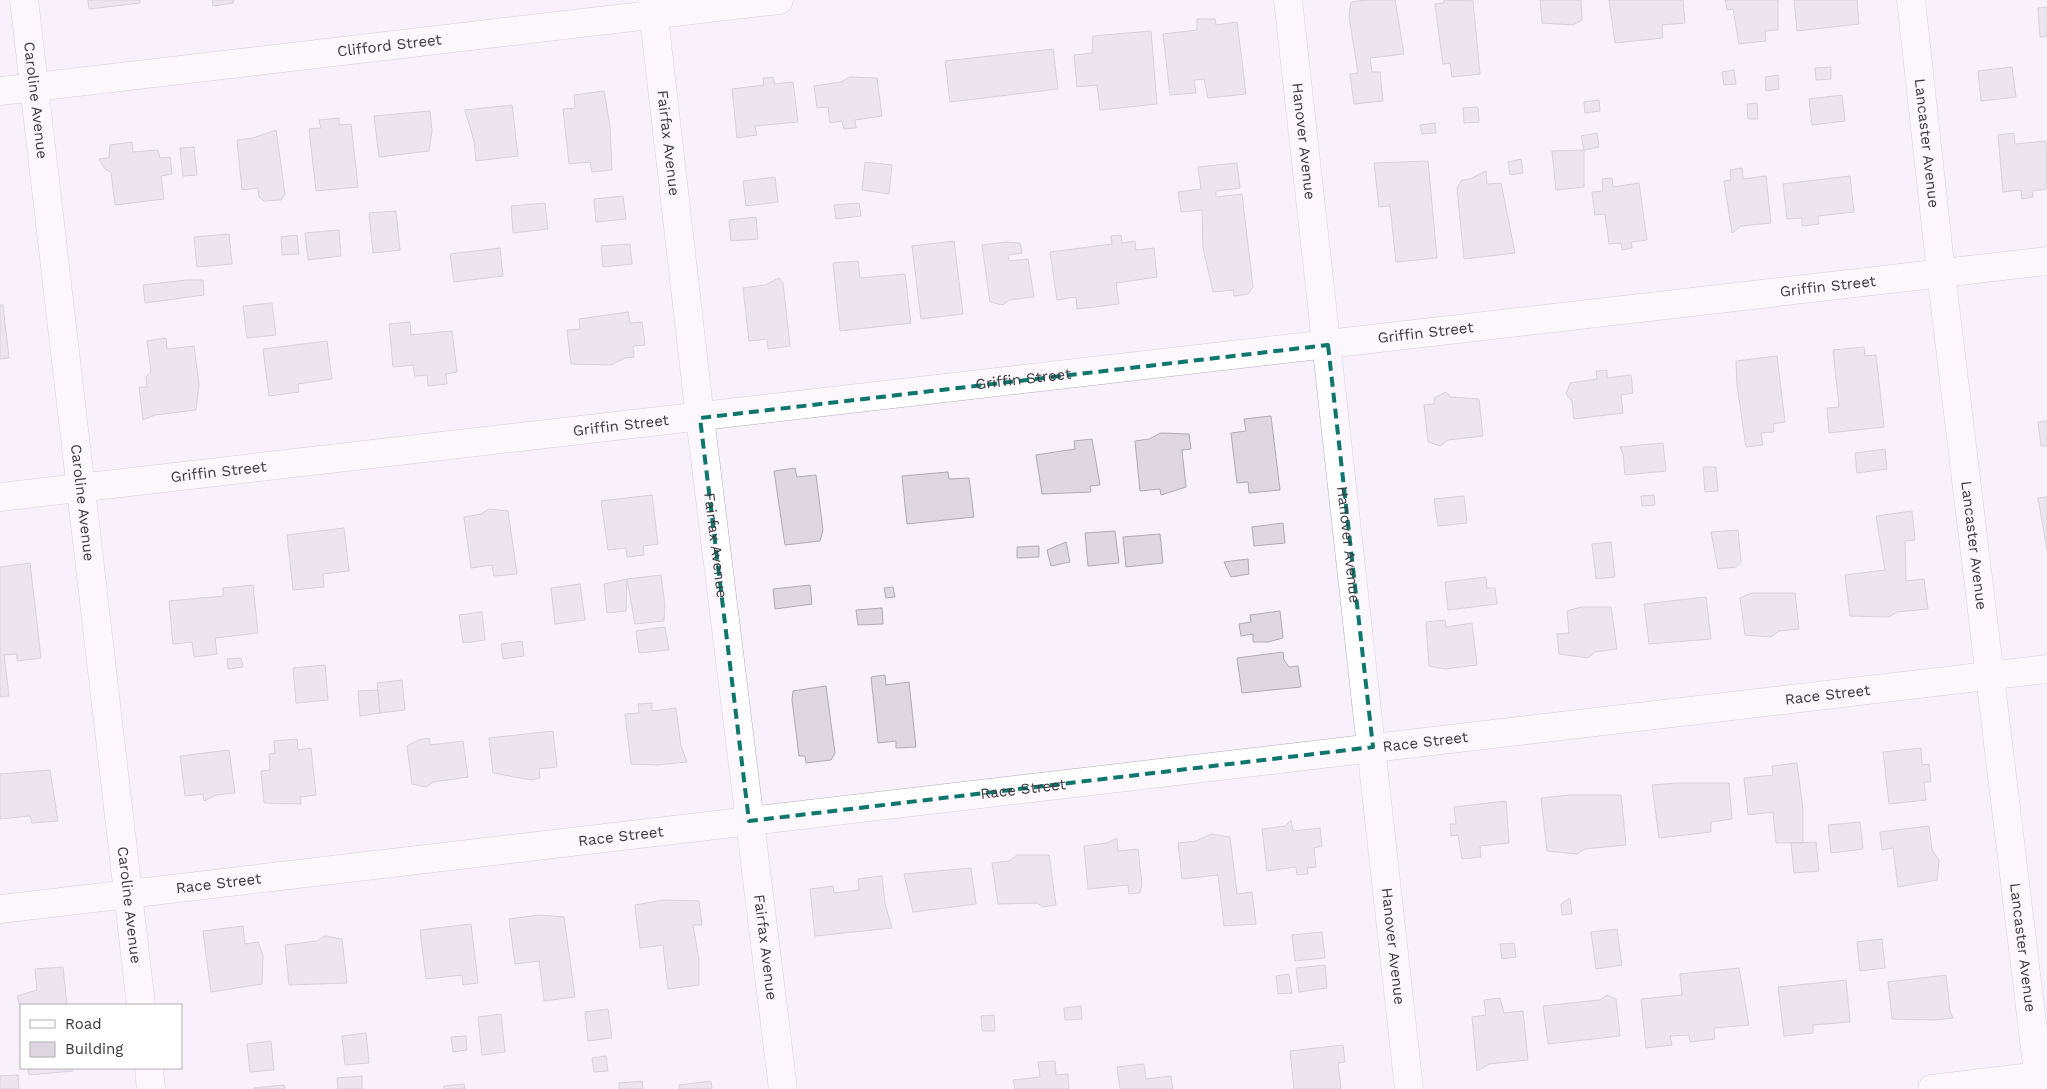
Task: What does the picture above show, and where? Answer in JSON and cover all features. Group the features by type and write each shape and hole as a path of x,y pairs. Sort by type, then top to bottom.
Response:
{"street":[{"name":"Caroline Avenue","path":"24,0 142,1004"},
{"name":"Clifford Street","path":"0,91 653,8 779,0"},
{"name":"Hanover Avenue","path":"1288,0 1373,747 1409,1089"},
{"name":"Lancaster Avenue","path":"1911,0 1941,273 2042,1080"},
{"name":"Fairfax Avenue","path":"653,8 700,418 783,1089"},
{"name":"Griffin Street","path":"0,497 700,418 2047,261"},
{"name":"Race Street","path":"0,909 2047,669"},
{"path":"149,1069 151,1089"},
{"path":"1932,1089 2042,1080"}],"highlighted area":[{"path":"1328,345 1373,747 749,821 700,418"}],"building":[{"path":"88,0 140,0 140,3 89,9"},
{"path":"212,0 234,0 233,3 213,6"},
{"path":"1395,0 1404,54 1370,58 1372,72 1380,72 1383,101 1354,104 1350,74 1358,73 1349,16 1351,2"},
{"path":"1444,0 1473,1 1480,74 1452,77 1450,63 1443,64 1435,4 1444,3"},
{"path":"1540,0 1581,0 1582,20 1573,25 1542,23"},
{"path":"1609,0 1683,0 1685,23 1662,25 1663,38 1615,43"},
{"path":"1725,0 1778,0 1778,30 1765,31 1766,41 1739,44 1733,9 1727,10"},
{"path":"1794,0 1857,0 1859,24 1797,31"},
{"path":"2047,7 2047,36 2040,37 2038,8"},
{"path":"1197,19 1215,19 1216,25 1237,22 1246,94 1208,98 1204,79 1194,80 1196,93 1170,95 1163,34 1197,30"},
{"path":"1151,31 1157,104 1100,110 1097,85 1077,87 1074,55 1092,53 1093,36"},
{"path":"1053,49 1058,89 950,102 945,61"},
{"path":"1831,67 1831,79 1816,80 1815,68"},
{"path":"2012,67 2016,97 1981,101 1978,71"},
{"path":"1734,70 1736,84 1724,85 1722,72"},
{"path":"1778,75 1779,89 1766,91 1765,77"},
{"path":"773,77 775,84 793,82 798,122 755,126 757,135 737,138 732,89 764,85 763,78"},
{"path":"850,77 877,78 882,116 855,120 856,128 844,129 842,121 830,123 828,107 817,108 814,86 841,82"},
{"path":"604,91 610,126 612,170 592,172 590,162 569,164 563,109 575,108 574,95"},
{"path":"1842,95 1845,121 1812,125 1809,99"},
{"path":"1599,100 1600,111 1585,113 1584,102"},
{"path":"1757,103 1758,119 1748,119 1747,104"},
{"path":"512,105 518,156 476,161 474,141 465,110"},
{"path":"1478,107 1479,122 1464,123 1463,108"},
{"path":"430,111 432,131 429,151 379,157 374,116"},
{"path":"339,118 339,125 351,124 358,187 316,191 309,129 321,128 319,120"},
{"path":"1435,123 1436,133 1422,134 1420,125"},
{"path":"276,130 285,194 281,200 264,201 259,197 258,188 242,190 237,140 253,138"},
{"path":"1597,133 1599,147 1584,150 1581,136"},
{"path":"2014,133 2015,144 2046,141 2047,189 2032,191 2033,197 2022,199 2021,190 2003,192 1998,135"},
{"path":"132,142 133,152 158,150 160,158 170,157 172,174 161,176 164,199 115,205 111,172 105,169 99,159 109,158 110,145"},
{"path":"194,147 197,175 183,176 180,148"},
{"path":"1584,150 1584,187 1556,190 1552,151"},
{"path":"1521,159 1523,173 1510,175 1508,162"},
{"path":"1428,161 1437,258 1396,262 1390,206 1379,207 1374,163"},
{"path":"865,162 892,165 889,194 862,190"},
{"path":"1237,163 1240,188 1216,191 1216,197 1242,194 1253,287 1248,294 1234,296 1233,290 1213,292 1203,248 1202,210 1181,212 1178,192 1201,189 1198,167"},
{"path":"1742,168 1743,179 1766,176 1771,223 1741,226 1732,233 1724,181 1731,180 1730,170"},
{"path":"1486,171 1487,184 1501,183 1515,253 1464,259 1457,188 1462,180 1470,179"},
{"path":"1850,176 1854,212 1818,216 1819,224 1802,226 1802,218 1787,219 1783,184"},
{"path":"775,177 778,202 746,206 743,181"},
{"path":"1612,178 1613,187 1639,183 1647,240 1631,242 1632,248 1622,250 1621,243 1609,244 1605,214 1595,215 1592,192 1603,191 1602,179"},
{"path":"623,196 626,219 596,222 594,199"},
{"path":"545,203 548,229 513,233 511,206"},
{"path":"859,203 861,216 836,219 834,205"},
{"path":"396,211 400,250 373,253 369,213"},
{"path":"756,217 758,239 731,241 729,220"},
{"path":"339,230 341,256 308,260 305,233"},
{"path":"229,234 232,264 197,267 194,237"},
{"path":"297,235 299,254 282,255 281,237"},
{"path":"1121,235 1122,243 1135,241 1136,250 1154,248 1157,277 1116,283 1119,304 1077,309 1076,297 1057,300 1050,252 1112,244 1111,236"},
{"path":"954,241 963,314 921,319 912,246"},
{"path":"1006,242 1020,243 1022,253 1008,255 1009,261 1028,259 1034,297 1009,300 1003,305 990,302 982,245"},
{"path":"630,244 632,264 603,267 601,246"},
{"path":"500,248 503,276 454,282 450,254"},
{"path":"858,261 860,278 905,274 911,323 840,331 833,263"},
{"path":"779,278 783,283 790,346 768,349 767,339 749,341 743,288 765,285"},
{"path":"203,280 204,295 145,303 143,285"},
{"path":"272,303 276,335 247,338 243,306"},
{"path":"0,305 3,305 9,358 0,359"},
{"path":"628,312 630,323 642,322 645,345 633,346 634,357 625,358 611,365 571,364 567,330 580,329 579,319"},
{"path":"410,322 411,335 452,331 457,372 446,374 447,384 428,386 427,375 415,376 413,365 393,367 389,324"},
{"path":"166,338 167,349 194,346 199,385 196,410 155,415 143,420 139,387 147,387 146,377 151,372 147,341"},
{"path":"327,341 332,379 298,384 299,392 269,396 263,349"},
{"path":"1864,347 1865,356 1876,355 1884,427 1829,433 1827,408 1839,407 1833,350"},
{"path":"1777,356 1785,422 1773,424 1774,432 1761,433 1763,445 1746,447 1737,385 1736,361"},
{"path":"1607,370 1607,378 1631,375 1633,393 1621,395 1623,413 1574,419 1572,401 1566,394 1570,383 1597,379 1596,371"},
{"path":"1446,392 1451,397 1479,399 1483,436 1448,440 1440,446 1428,442 1424,405 1434,404 1434,398"},
{"path":"1271,416 1280,490 1249,493 1248,482 1237,483 1231,433 1246,431 1244,419"},
{"path":"2047,421 2047,446 2041,446 2038,422"},
{"path":"1161,433 1189,434 1191,449 1182,450 1186,487 1161,495 1160,489 1140,491 1135,441 1149,439"},
{"path":"1092,439 1100,485 1090,486 1091,492 1042,494 1036,455 1075,449 1074,441"},
{"path":"1663,443 1666,471 1625,475 1623,454 1620,447"},
{"path":"1885,449 1887,469 1857,473 1855,453"},
{"path":"1703,467 1716,467 1718,491 1705,492"},
{"path":"795,468 797,477 816,475 823,530 820,541 785,545 774,471"},
{"path":"948,472 949,479 969,478 974,517 907,524 902,476"},
{"path":"652,495 658,544 643,546 644,555 627,557 626,548 608,550 601,501"},
{"path":"1654,495 1655,505 1642,506 1641,496"},
{"path":"1464,496 1467,523 1438,526 1434,499"},
{"path":"2047,497 2047,550 2038,498"},
{"path":"489,509 508,511 517,574 494,576 492,565 471,568 464,517 481,514"},
{"path":"1912,511 1915,540 1905,541 1906,581 1924,579 1928,609 1897,612 1889,617 1850,616 1845,575 1885,570 1876,516"},
{"path":"1283,523 1285,543 1254,546 1252,527"},
{"path":"344,528 349,571 323,574 324,587 293,590 287,535"},
{"path":"1738,530 1741,562 1736,567 1718,569 1711,532"},
{"path":"1115,531 1119,563 1088,566 1085,533"},
{"path":"1160,534 1163,563 1126,567 1123,537"},
{"path":"1066,542 1070,562 1051,566 1047,550"},
{"path":"1611,542 1615,577 1596,579 1592,544"},
{"path":"1039,546 1039,557 1017,558 1017,547"},
{"path":"1248,559 1249,574 1231,577 1224,562"},
{"path":"30,563 41,658 17,661 17,654 4,655 9,696 0,697 0,567"},
{"path":"661,575 665,606 664,621 635,624 627,579"},
{"path":"1486,577 1487,588 1495,588 1497,604 1448,610 1445,582"},
{"path":"627,579 626,611 607,613 604,584"},
{"path":"580,584 585,620 555,624 551,588"},
{"path":"253,585 258,633 215,638 217,654 194,657 192,642 173,644 169,601 223,596 223,588"},
{"path":"810,585 812,604 775,609 773,589"},
{"path":"893,587 895,597 886,598 884,588"},
{"path":"1752,593 1795,593 1799,629 1779,631 1771,637 1745,635 1740,598"},
{"path":"1706,597 1711,639 1649,644 1644,604"},
{"path":"1581,607 1611,607 1617,649 1595,652 1588,658 1559,654 1557,634 1569,633 1567,611"},
{"path":"882,608 883,624 858,625 856,610"},
{"path":"1280,611 1283,638 1268,642 1253,642 1253,634 1241,636 1239,624 1251,622 1250,615"},
{"path":"482,612 485,640 463,643 459,615"},
{"path":"1445,620 1446,627 1472,623 1477,665 1445,669 1429,666 1426,622"},
{"path":"665,627 669,650 639,653 636,631"},
{"path":"522,641 524,656 503,659 501,644"},
{"path":"1283,652 1284,660 1289,667 1298,666 1301,687 1242,693 1237,658"},
{"path":"241,658 243,667 228,669 227,659"},
{"path":"325,665 328,700 296,703 293,668"},
{"path":"885,675 886,685 909,682 916,747 896,748 896,741 878,743 871,677"},
{"path":"402,680 405,710 380,713 377,683"},
{"path":"826,686 835,753 831,760 806,763 805,756 799,756 792,700 793,691"},
{"path":"378,690 380,713 360,716 358,691"},
{"path":"652,703 652,711 676,708 681,746 687,762 657,765 631,764 625,714 639,713 638,704"},
{"path":"553,731 557,767 539,769 540,778 531,780 493,773 489,738"},
{"path":"429,738 430,745 463,741 468,777 433,782 426,787 412,784 407,746 418,740"},
{"path":"297,739 298,750 311,748 316,795 300,797 301,804 264,803 261,771 270,770 269,754 275,753 274,741"},
{"path":"1921,748 1922,765 1929,764 1931,782 1924,782 1926,800 1889,804 1883,752"},
{"path":"229,750 235,793 216,795 204,801 203,794 185,796 180,756"},
{"path":"1797,763 1803,810 1803,843 1776,843 1773,812 1748,815 1744,778 1773,775 1772,766"},
{"path":"50,770 58,821 32,823 30,816 0,819 0,774"},
{"path":"1729,783 1732,819 1711,822 1711,832 1659,838 1652,785"},
{"path":"1570,795 1621,795 1626,845 1584,849 1577,854 1547,851 1541,798"},
{"path":"1506,801 1509,843 1480,846 1481,857 1462,859 1458,835 1451,836 1450,824 1456,824 1454,807"},
{"path":"1291,820 1293,831 1320,828 1322,846 1314,848 1316,867 1307,868 1308,874 1297,875 1296,867 1267,871 1262,829 1285,826"},
{"path":"1860,822 1863,849 1831,853 1828,825"},
{"path":"1929,826 1932,850 1939,860 1937,880 1898,887 1893,848 1882,850 1880,832"},
{"path":"1211,834 1230,837 1237,894 1252,892 1256,924 1224,926 1218,875 1182,879 1178,843 1196,841"},
{"path":"1117,838 1118,851 1138,849 1142,884 1140,893 1129,894 1128,885 1088,889 1084,846 1107,843"},
{"path":"1816,842 1819,871 1794,873 1791,843"},
{"path":"1017,855 1049,855 1056,905 1043,907 1037,903 998,904 992,863 1009,861"},
{"path":"971,868 976,904 913,912 904,874"},
{"path":"882,876 885,904 892,928 815,936 810,889 833,886 834,893 859,890 858,879"},
{"path":"1570,898 1572,914 1562,915 1561,904"},
{"path":"664,900 699,901 702,925 693,925 699,960 699,985 668,989 663,945 640,948 635,905"},
{"path":"539,915 564,917 575,997 544,1001 539,961 515,964 509,919"},
{"path":"471,924 478,983 463,985 462,975 426,979 420,930"},
{"path":"243,926 245,944 258,942 263,955 262,984 211,992 203,931"},
{"path":"1617,929 1622,965 1596,969 1591,932"},
{"path":"1322,932 1325,958 1295,961 1292,935"},
{"path":"325,936 342,939 347,983 289,985 285,945 317,941"},
{"path":"1882,939 1885,968 1860,971 1857,942"},
{"path":"1514,943 1516,957 1502,959 1500,944"},
{"path":"1325,965 1327,988 1299,992 1296,968"},
{"path":"63,967 67,1004 20,1004 20,1006 17,996 37,990 35,969"},
{"path":"1739,968 1749,1025 1714,1028 1715,1039 1690,1042 1689,1035 1670,1036 1672,1045 1646,1048 1641,999 1682,995 1680,974"},
{"path":"1289,974 1292,993 1278,994 1276,976"},
{"path":"1946,975 1950,1011 1953,1018 1935,1020 1892,1019 1888,982"},
{"path":"1846,980 1850,1022 1813,1025 1813,1033 1784,1036 1778,987"},
{"path":"1607,995 1616,999 1620,1036 1548,1044 1543,1006 1600,1000"},
{"path":"1500,998 1504,1013 1523,1011 1528,1060 1489,1064 1477,1071 1472,1017 1486,1015 1484,1000"},
{"path":"1081,1006 1082,1019 1065,1020 1064,1008"},
{"path":"608,1009 612,1038 588,1041 585,1012"},
{"path":"501,1014 505,1052 482,1055 478,1017"},
{"path":"994,1015 995,1031 982,1031 981,1016"},
{"path":"366,1033 369,1063 345,1065 342,1036"},
{"path":"466,1036 467,1050 453,1052 451,1037"},
{"path":"271,1041 274,1070 250,1072 247,1044"},
{"path":"1343,1045 1345,1062 1338,1063 1341,1089 1294,1089 1290,1051"},
{"path":"606,1056 608,1071 594,1072 592,1058"},
{"path":"1055,1061 1056,1075 1068,1074 1069,1089 1015,1089 1013,1080 1040,1077 1038,1062"},
{"path":"1144,1064 1146,1079 1171,1076 1173,1089 1120,1089 1117,1067"},
{"path":"28,1069 73,1069 73,1071 29,1075"},
{"path":"18,1075 19,1089 0,1089 0,1076"},
{"path":"362,1076 362,1089 338,1089 337,1078"},
{"path":"642,1081 643,1089 619,1089 619,1083"},
{"path":"711,1081 712,1089 679,1089 679,1085"},
{"path":"464,1084 465,1089 444,1089 444,1086"},
{"path":"284,1085 285,1089 254,1089 254,1088"}]}
